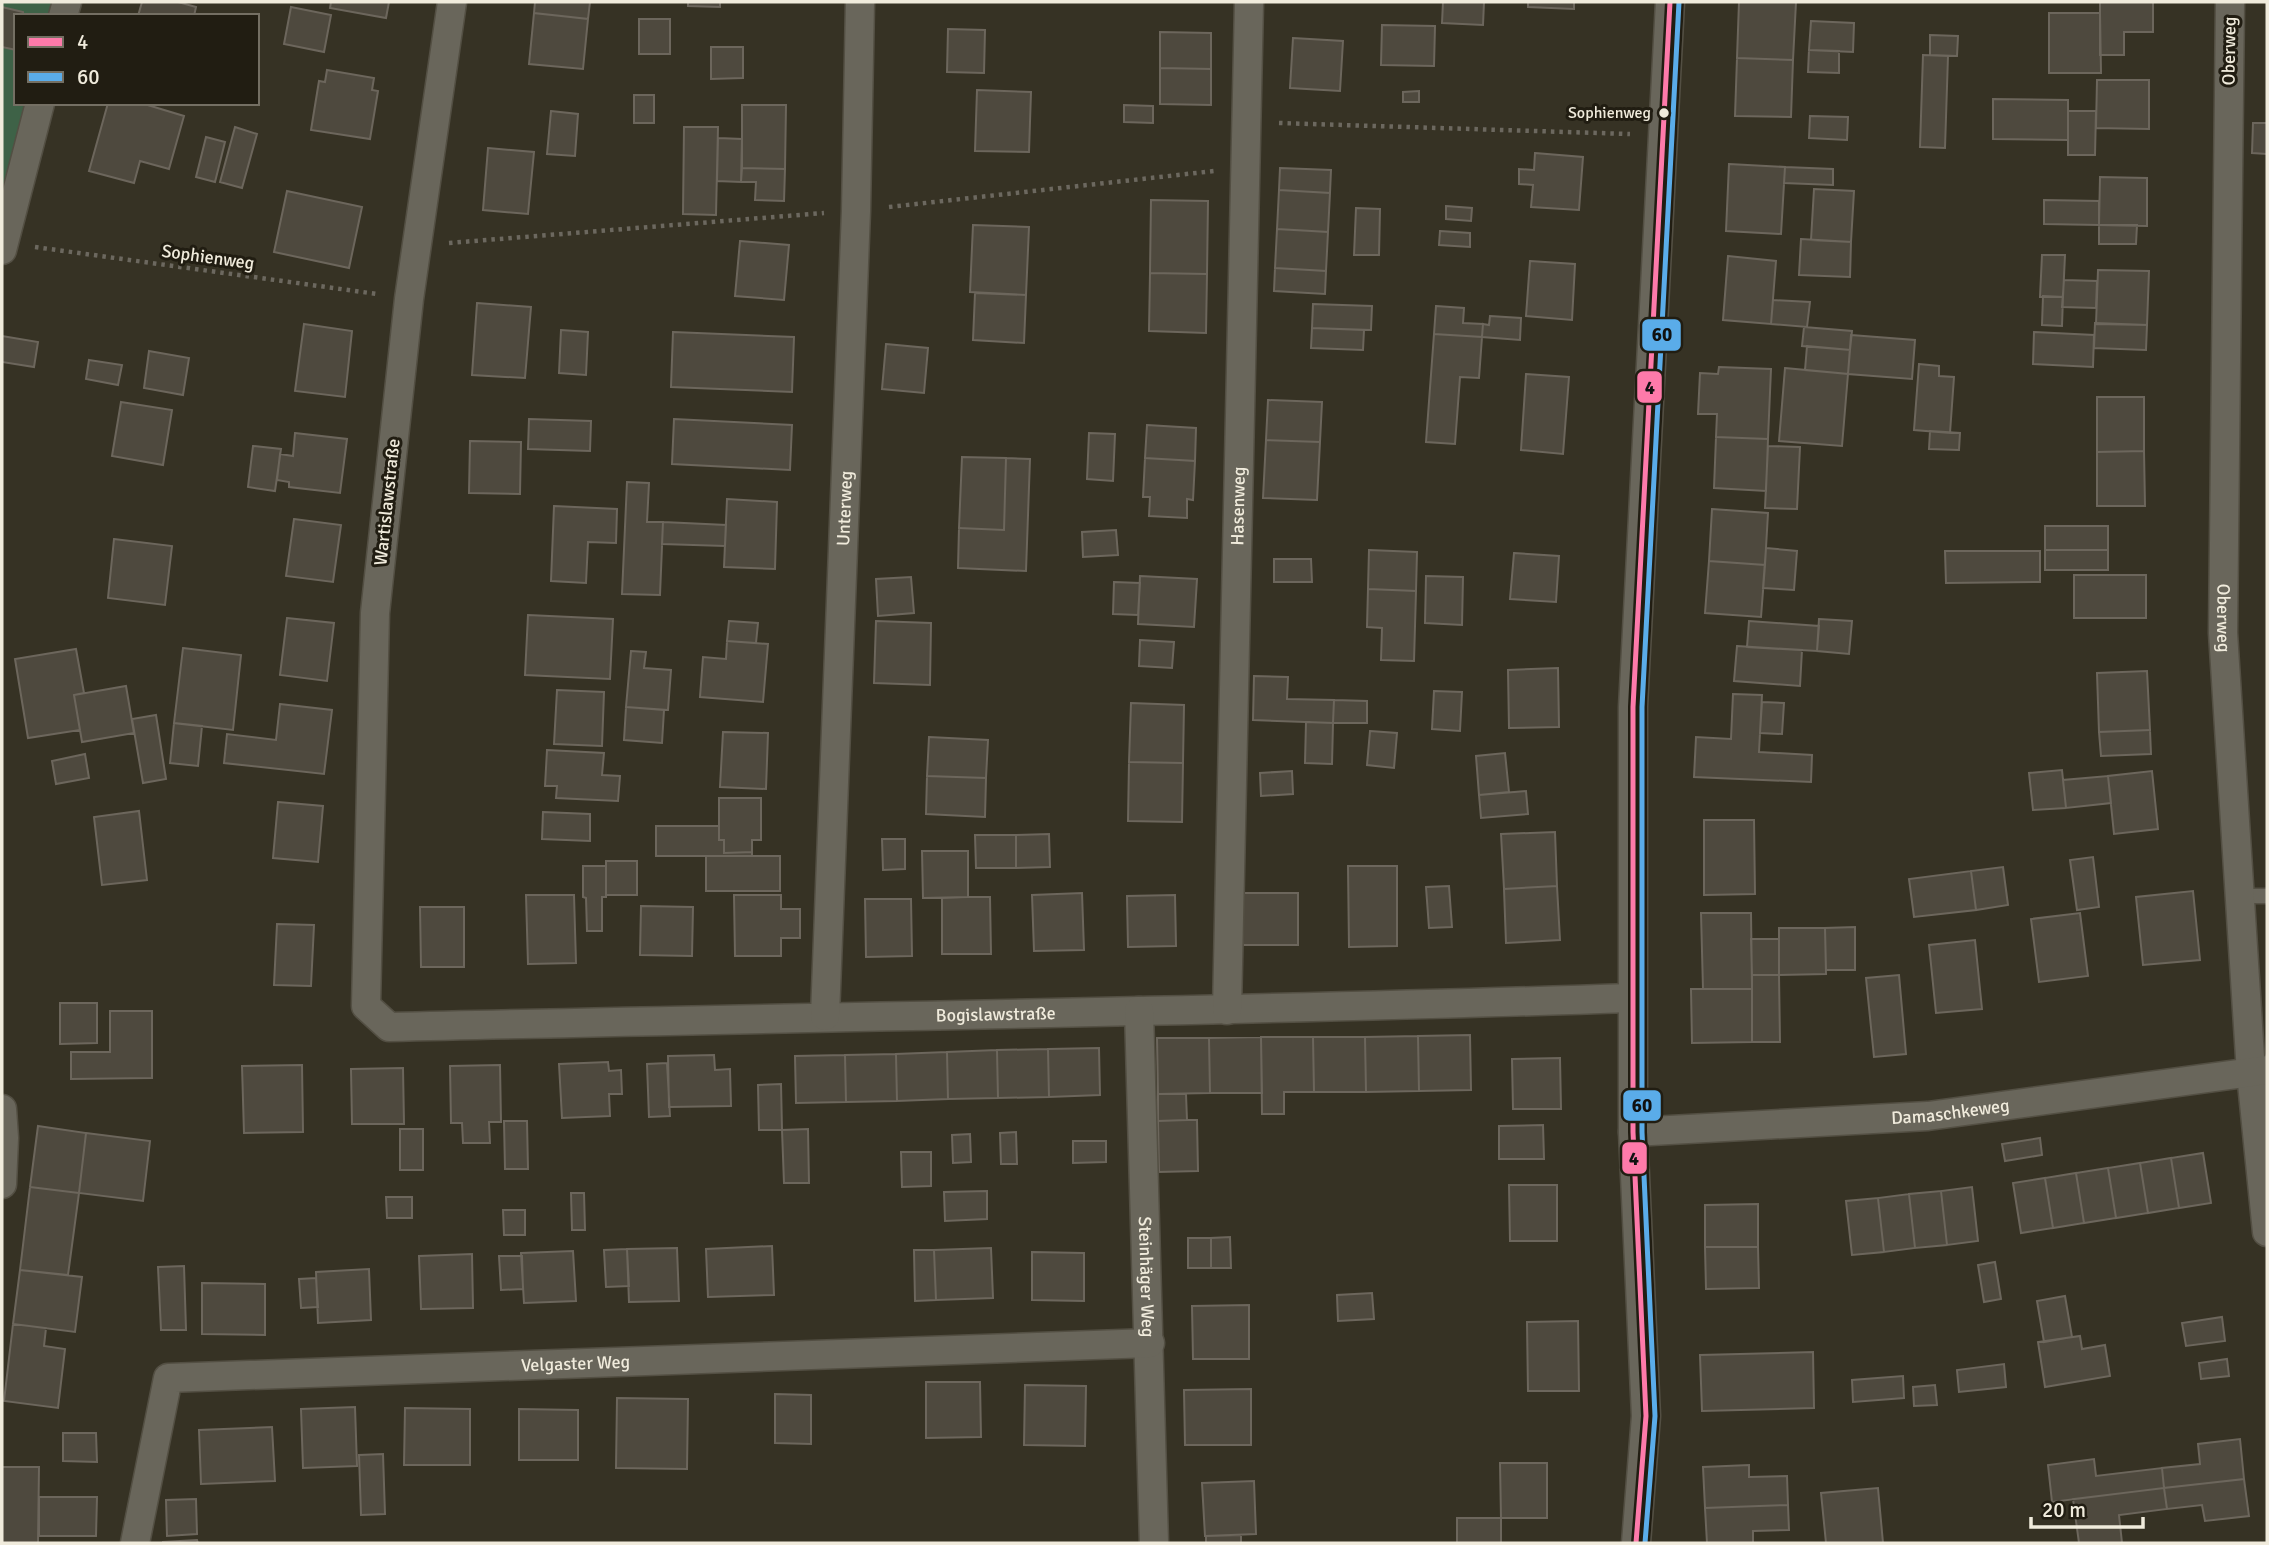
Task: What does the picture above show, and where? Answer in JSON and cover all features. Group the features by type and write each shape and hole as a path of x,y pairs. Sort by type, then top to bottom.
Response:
{"street":[{"name":"Wartislawstraße","path":"366,1006 375,613 409,299 452,2"},
{"name":"Unterweg","path":"825,1016 856,211 860,2"},
{"name":"Hasenweg","path":"1227,1010 1248,2"},
{"path":"1636,1543 1646,1416 1633,1132 1633,707 1670,2"},
{"name":"Oberweg","path":"2230,2 2223,634 2254,896 2267,1232"},
{"path":"3,246 39,105"},
{"name":"Bogislawstraße","path":"366,1006 389,1027 825,1016 1227,1010 1632,998"},
{"name":"Steinhäger Weg","path":"1139,1011 1154,1543"},
{"name":"Damaschkeweg","path":"1633,1132 1928,1116 2259,1072"},
{"path":"2,1109 2,1184"},
{"name":"Velgaster Weg","path":"135,1543 168,1378 1150,1343"}],"path":[{"path":"1246,122 1662,135"},
{"name":"Sophienweg","path":"3,246 409,299"}],"green space":[{"path":"2,2 67,2 64,14 14,14 14,105 39,105 2,250"}],"building":[{"path":"142,2 178,2 196,7 194,14 139,14"},
{"path":"331,2 389,2 386,18 330,8"},
{"path":"535,2 590,2 588,19 534,13"},
{"path":"688,2 720,2 720,7 688,6"},
{"path":"1443,2 1484,2 1483,25 1442,23"},
{"path":"1528,2 1574,2 1574,9 1528,7"},
{"path":"1739,2 1796,2 1793,60 1737,58"},
{"path":"2100,2 2153,2 2153,32 2124,32 2124,55 2100,55"},
{"path":"2,7 23,12 14,14 14,50 2,47"},
{"path":"291,7 331,15 324,52 284,44"},
{"path":"534,13 588,19 583,69 529,64"},
{"path":"2049,13 2100,13 2101,73 2049,73"},
{"path":"639,19 670,19 670,54 639,54"},
{"path":"1811,21 1854,23 1853,52 1809,50"},
{"path":"1382,25 1435,26 1434,66 1381,65"},
{"path":"948,29 985,30 984,73 947,72"},
{"path":"1160,32 1211,33 1211,69 1160,68"},
{"path":"1930,35 1958,36 1957,56 1930,55"},
{"path":"1293,38 1343,41 1340,91 1290,88"},
{"path":"711,47 743,47 743,78 711,79"},
{"path":"1809,50 1839,51 1839,73 1808,72"},
{"path":"1923,55 1948,56 1945,148 1920,147"},
{"path":"1737,58 1793,60 1791,117 1735,116"},
{"path":"1160,68 1211,69 1211,105 1160,104"},
{"path":"327,70 374,78 372,90 378,91 370,139 311,130 319,81 325,82"},
{"path":"2097,80 2149,80 2149,129 2096,128"},
{"path":"977,90 1031,92 1029,152 975,151"},
{"path":"1419,91 1419,102 1403,102 1403,92"},
{"path":"634,95 654,95 654,123 634,123"},
{"path":"1993,99 2068,100 2068,140 1993,139"},
{"path":"107,105 148,105 184,116 169,169 140,161 134,183 89,171"},
{"path":"742,105 786,105 785,169 742,168"},
{"path":"1124,105 1153,106 1153,123 1124,122"},
{"path":"551,111 578,114 575,156 547,154"},
{"path":"2068,111 2096,111 2095,155 2068,155"},
{"path":"1810,116 1848,117 1847,140 1809,138"},
{"path":"2253,123 2267,123 2267,154 2252,153"},
{"path":"235,127 257,134 242,188 220,182"},
{"path":"684,127 718,127 716,215 683,214"},
{"path":"206,137 225,142 215,182 196,177"},
{"path":"718,138 742,139 741,182 717,181"},
{"path":"488,148 534,152 528,214 483,210"},
{"path":"1535,153 1583,157 1579,210 1531,207 1533,185 1519,184 1519,169 1534,170"},
{"path":"1729,164 1785,167 1781,234 1726,231"},
{"path":"1785,167 1833,169 1833,185 1784,183"},
{"path":"742,168 785,169 784,201 755,200 756,182 741,182"},
{"path":"1280,168 1331,170 1330,193 1279,190"},
{"path":"2100,177 2147,178 2147,226 2099,225"},
{"path":"1814,189 1854,191 1851,242 1811,240"},
{"path":"1279,190 1330,193 1328,232 1277,229"},
{"path":"287,191 362,207 349,268 274,252"},
{"path":"1151,200 1208,201 1207,274 1150,273"},
{"path":"2044,200 2099,201 2099,225 2044,224"},
{"path":"1446,206 1472,208 1471,221 1446,219"},
{"path":"1356,208 1380,209 1379,255 1354,255"},
{"path":"973,225 1029,227 1026,295 970,292"},
{"path":"2099,225 2137,225 2136,244 2099,244"},
{"path":"1277,229 1328,232 1326,271 1275,268"},
{"path":"1440,231 1470,233 1470,247 1439,245"},
{"path":"1801,239 1851,242 1850,277 1799,275"},
{"path":"740,241 789,245 784,300 735,296"},
{"path":"2042,255 2065,255 2063,297 2040,297"},
{"path":"1728,256 1776,261 1771,324 1723,320"},
{"path":"1530,261 1575,264 1572,320 1526,316"},
{"path":"1275,268 1326,271 1325,294 1274,291"},
{"path":"2098,270 2149,271 2147,325 2096,324"},
{"path":"1150,273 1207,274 1206,333 1149,331"},
{"path":"2064,280 2097,281 2096,308 2062,307"},
{"path":"975,293 1026,295 1024,343 973,340"},
{"path":"2043,296 2063,297 2062,326 2042,325"},
{"path":"1773,300 1810,302 1807,327 1771,324"},
{"path":"477,303 531,307 525,378 472,375"},
{"path":"1313,304 1372,306 1371,330 1312,328"},
{"path":"1436,306 1464,308 1463,323 1483,324 1482,337 1434,334"},
{"path":"1490,316 1521,318 1520,340 1482,337 1483,324 1489,325"},
{"path":"2095,323 2147,325 2146,350 2094,348"},
{"path":"304,324 352,331 345,397 295,391"},
{"path":"1804,327 1852,331 1850,350 1802,346"},
{"path":"1312,328 1364,330 1363,350 1311,348"},
{"path":"561,330 588,332 586,375 559,373"},
{"path":"673,332 794,337 792,392 671,387"},
{"path":"2034,332 2094,335 2093,367 2033,364"},
{"path":"1434,334 1482,337 1479,378 1460,377 1455,444 1426,442"},
{"path":"1851,335 1915,340 1912,379 1848,374"},
{"path":"2,336 38,342 34,367 2,362"},
{"path":"886,344 928,348 924,393 882,389"},
{"path":"1807,346 1850,350 1848,374 1805,370"},
{"path":"149,351 189,358 183,395 144,388"},
{"path":"89,360 122,365 118,385 86,379"},
{"path":"1919,364 1939,366 1939,376 1954,377 1950,433 1914,430"},
{"path":"1719,367 1771,369 1768,439 1716,437 1717,414 1698,414 1700,373 1718,374"},
{"path":"1785,368 1848,374 1842,446 1779,441"},
{"path":"1526,374 1569,377 1563,454 1521,450"},
{"path":"2097,397 2144,397 2144,451 2097,452"},
{"path":"1268,400 1322,402 1320,442 1266,440"},
{"path":"121,402 172,410 163,465 112,456"},
{"path":"529,419 591,421 590,451 528,449"},
{"path":"674,419 792,425 790,470 672,464"},
{"path":"1147,425 1196,428 1195,461 1145,458"},
{"path":"1930,431 1960,433 1959,450 1929,449"},
{"path":"295,433 347,439 340,493 289,487 289,482 277,480 280,454 293,456"},
{"path":"1089,433 1115,434 1113,481 1087,479"},
{"path":"1716,437 1768,439 1766,491 1714,488"},
{"path":"1266,440 1320,442 1317,500 1263,498"},
{"path":"470,441 521,442 520,494 469,493"},
{"path":"253,446 281,449 275,491 248,487"},
{"path":"1768,446 1800,447 1797,509 1765,508"},
{"path":"2144,451 2145,506 2097,506 2097,452"},
{"path":"962,457 1006,458 1004,530 959,528"},
{"path":"1006,458 1030,459 1026,571 958,568 959,528 1004,530"},
{"path":"1145,458 1195,461 1193,500 1187,499 1187,518 1149,516 1150,497 1143,497"},
{"path":"627,482 649,483 647,522 663,522 660,595 622,594"},
{"path":"727,499 777,502 775,569 724,567"},
{"path":"554,506 617,509 616,543 588,542 586,583 551,581"},
{"path":"1712,509 1768,513 1765,565 1709,561"},
{"path":"294,519 341,525 333,582 286,576"},
{"path":"663,522 726,525 725,546 662,544"},
{"path":"2045,526 2108,526 2108,550 2045,550"},
{"path":"1116,530 1118,555 1083,557 1082,532"},
{"path":"114,539 172,546 165,605 108,598"},
{"path":"1766,548 1797,551 1794,590 1763,588"},
{"path":"1369,550 1417,552 1416,591 1368,589"},
{"path":"2045,550 2108,550 2108,570 2045,570"},
{"path":"1945,551 2040,551 2040,582 1946,583"},
{"path":"1514,553 1559,556 1556,602 1510,599"},
{"path":"1274,559 1311,559 1312,582 1274,582"},
{"path":"1709,561 1765,565 1761,617 1705,613"},
{"path":"2074,575 2146,575 2146,618 2074,618"},
{"path":"1140,576 1197,579 1194,627 1138,624"},
{"path":"1426,576 1463,577 1462,625 1425,623"},
{"path":"911,577 914,613 878,616 876,579"},
{"path":"1114,582 1140,583 1138,615 1113,614"},
{"path":"1368,589 1416,591 1414,661 1381,660 1382,628 1367,627"},
{"path":"528,615 613,619 610,679 525,675"},
{"path":"287,618 334,623 327,681 280,675"},
{"path":"1819,619 1852,621 1849,654 1817,651"},
{"path":"729,621 758,623 756,643 727,641"},
{"path":"876,621 931,623 930,685 874,683"},
{"path":"1749,621 1819,626 1817,651 1747,647"},
{"path":"1140,640 1174,642 1172,668 1139,666"},
{"path":"727,641 768,644 763,702 700,697 703,657 726,659"},
{"path":"1737,646 1802,650 1800,686 1734,681"},
{"path":"183,648 241,655 233,730 174,723"},
{"path":"76,649 84,693 74,695 80,730 28,738 15,659"},
{"path":"631,651 646,652 644,668 671,670 668,710 626,707"},
{"path":"1558,668 1559,727 1509,728 1508,670"},
{"path":"2147,671 2150,730 2099,732 2097,673"},
{"path":"1254,676 1288,677 1287,699 1334,700 1333,723 1253,720"},
{"path":"126,686 134,733 82,742 74,695"},
{"path":"557,690 604,692 602,746 554,744"},
{"path":"1434,691 1462,692 1460,731 1432,729"},
{"path":"1733,694 1762,695 1759,752 1812,755 1811,782 1694,777 1696,737 1731,739"},
{"path":"1334,700 1367,701 1367,723 1333,723"},
{"path":"1762,702 1784,703 1782,734 1760,733"},
{"path":"1131,703 1184,705 1183,763 1129,762"},
{"path":"280,704 332,710 324,774 224,763 227,734 276,740"},
{"path":"626,707 664,710 662,743 624,740"},
{"path":"156,715 166,779 143,783 132,719"},
{"path":"1306,722 1333,723 1332,764 1305,763"},
{"path":"174,723 202,726 198,766 170,763"},
{"path":"2150,730 2151,754 2101,756 2099,732"},
{"path":"1370,731 1397,733 1394,768 1367,765"},
{"path":"723,732 768,733 766,789 720,787"},
{"path":"929,737 988,740 986,778 927,776"},
{"path":"547,750 604,753 602,775 620,776 618,801 556,798 557,786 545,786"},
{"path":"1505,753 1509,792 1479,795 1476,756"},
{"path":"85,754 89,778 56,784 52,761"},
{"path":"1129,762 1183,763 1182,822 1128,821"},
{"path":"2062,770 2066,808 2033,810 2029,773"},
{"path":"1292,771 1293,794 1261,796 1260,773"},
{"path":"2152,771 2158,829 2114,834 2108,776"},
{"path":"927,776 986,778 985,817 926,814"},
{"path":"2108,776 2111,803 2066,808 2063,780"},
{"path":"1526,791 1528,814 1481,818 1479,795"},
{"path":"719,798 761,798 761,840 752,840 752,852 724,853 724,840 719,840"},
{"path":"278,802 323,806 318,862 273,858"},
{"path":"139,811 147,880 102,885 94,817"},
{"path":"543,812 590,814 590,841 542,839"},
{"path":"1704,820 1754,820 1755,894 1704,895"},
{"path":"656,826 719,826 719,840 724,840 724,853 752,852 752,856 656,856"},
{"path":"1555,832 1557,886 1504,889 1501,834"},
{"path":"1049,834 1050,867 1016,868 1016,835"},
{"path":"975,835 1016,835 1016,868 976,868"},
{"path":"882,839 905,839 905,869 883,870"},
{"path":"922,851 968,851 968,897 923,898"},
{"path":"706,856 780,856 780,891 706,891"},
{"path":"2093,857 2099,907 2077,910 2070,860"},
{"path":"606,861 637,861 637,895 606,895"},
{"path":"583,866 606,866 602,931 587,931"},
{"path":"1348,866 1397,866 1397,946 1349,947"},
{"path":"2003,867 2008,905 1976,910 1971,871"},
{"path":"1971,871 1976,910 1914,917 1909,879"},
{"path":"1449,886 1452,927 1429,928 1426,887"},
{"path":"1557,886 1560,940 1506,943 1504,889"},
{"path":"2193,891 2200,960 2143,965 2136,897"},
{"path":"1082,893 1084,950 1034,951 1032,895"},
{"path":"1243,893 1298,893 1298,945 1243,945"},
{"path":"526,895 574,895 576,963 528,964"},
{"path":"734,895 781,895 781,909 800,909 800,938 781,938 781,956 735,956"},
{"path":"1175,895 1176,946 1128,947 1127,896"},
{"path":"990,897 991,954 942,954 942,898"},
{"path":"865,899 911,899 912,956 866,957"},
{"path":"641,906 693,907 692,956 640,955"},
{"path":"420,907 464,907 464,967 421,967"},
{"path":"1701,913 1751,913 1752,989 1703,989"},
{"path":"2080,913 2088,976 2039,982 2031,919"},
{"path":"277,924 314,925 311,986 274,985"},
{"path":"1855,927 1855,970 1826,970 1825,928"},
{"path":"1779,928 1825,928 1826,974 1779,975"},
{"path":"1751,939 1779,939 1779,975 1752,975"},
{"path":"1975,940 1982,1009 1936,1013 1929,945"},
{"path":"1752,975 1779,975 1780,1042 1752,1042"},
{"path":"1899,975 1906,1054 1874,1057 1866,978"},
{"path":"1691,989 1752,989 1752,1042 1692,1043"},
{"path":"60,1003 97,1003 97,1043 60,1044"},
{"path":"110,1011 152,1011 152,1078 71,1079 71,1052 110,1052"},
{"path":"1470,1035 1471,1090 1419,1091 1418,1036"},
{"path":"1418,1036 1419,1091 1366,1092 1365,1037"},
{"path":"1261,1037 1313,1037 1314,1092 1284,1092 1284,1114 1262,1114"},
{"path":"1261,1037 1262,1093 1210,1093 1209,1038"},
{"path":"1313,1037 1365,1037 1366,1092 1314,1092"},
{"path":"1157,1038 1209,1038 1210,1093 1158,1094"},
{"path":"1099,1048 1100,1095 1049,1097 1048,1049"},
{"path":"1048,1049 1049,1097 998,1098 997,1050"},
{"path":"997,1050 998,1098 948,1099 947,1052"},
{"path":"947,1052 948,1099 897,1101 896,1054"},
{"path":"896,1054 897,1101 846,1102 845,1055"},
{"path":"714,1055 715,1070 730,1069 731,1106 669,1107 668,1056"},
{"path":"845,1055 846,1102 796,1103 795,1056"},
{"path":"1560,1058 1561,1109 1513,1109 1512,1059"},
{"path":"608,1062 609,1071 621,1070 622,1094 609,1094 610,1116 562,1118 559,1064"},
{"path":"667,1063 670,1116 649,1117 647,1064"},
{"path":"302,1065 303,1132 244,1133 242,1066"},
{"path":"500,1065 501,1122 489,1122 490,1143 463,1143 462,1123 451,1123 450,1066"},
{"path":"403,1068 404,1124 352,1124 351,1069"},
{"path":"781,1084 782,1130 759,1130 758,1085"},
{"path":"1158,1094 1186,1094 1187,1120 1158,1121"},
{"path":"1197,1120 1198,1171 1159,1172 1158,1121"},
{"path":"504,1121 527,1121 528,1169 505,1169"},
{"path":"1543,1125 1544,1159 1499,1159 1499,1126"},
{"path":"38,1126 86,1133 79,1193 30,1187"},
{"path":"400,1129 423,1129 423,1170 400,1170"},
{"path":"808,1129 809,1183 784,1183 782,1130"},
{"path":"1016,1132 1017,1164 1001,1164 1000,1133"},
{"path":"86,1133 150,1141 143,1201 79,1193"},
{"path":"970,1134 971,1162 953,1163 952,1135"},
{"path":"2040,1138 2042,1155 2005,1161 2002,1144"},
{"path":"1073,1141 1106,1141 1106,1162 1073,1163"},
{"path":"901,1152 931,1152 931,1186 902,1187"},
{"path":"2203,1153 2211,1203 2179,1208 2171,1158"},
{"path":"2171,1158 2179,1208 2148,1213 2140,1163"},
{"path":"2140,1163 2148,1213 2116,1218 2108,1168"},
{"path":"2108,1168 2116,1218 2084,1223 2076,1173"},
{"path":"2076,1173 2084,1223 2053,1228 2045,1178"},
{"path":"2045,1178 2053,1228 2021,1233 2013,1183"},
{"path":"1509,1185 1557,1185 1557,1241 1510,1241"},
{"path":"30,1187 79,1193 68,1275 20,1270"},
{"path":"1972,1187 1978,1241 1947,1245 1941,1191"},
{"path":"987,1191 987,1219 945,1221 944,1192"},
{"path":"1941,1191 1947,1245 1915,1248 1909,1194"},
{"path":"571,1193 584,1193 585,1230 572,1230"},
{"path":"1909,1194 1915,1248 1884,1252 1878,1198"},
{"path":"386,1197 412,1197 412,1218 387,1218"},
{"path":"1878,1198 1884,1252 1852,1255 1846,1201"},
{"path":"1758,1204 1758,1247 1705,1247 1705,1205"},
{"path":"503,1210 525,1210 525,1235 504,1235"},
{"path":"1230,1237 1231,1268 1211,1268 1211,1238"},
{"path":"1188,1238 1211,1238 1211,1268 1188,1268"},
{"path":"772,1246 774,1295 708,1297 706,1249"},
{"path":"1705,1247 1758,1247 1759,1288 1706,1289"},
{"path":"677,1248 679,1301 629,1302 627,1249"},
{"path":"991,1248 993,1298 936,1300 934,1250"},
{"path":"627,1249 629,1286 606,1287 604,1250"},
{"path":"914,1250 934,1250 936,1300 915,1301"},
{"path":"573,1251 576,1301 524,1303 521,1253"},
{"path":"1032,1252 1084,1253 1084,1301 1032,1300"},
{"path":"472,1254 473,1308 421,1309 419,1256"},
{"path":"499,1256 522,1256 523,1289 501,1290"},
{"path":"1995,1262 2001,1299 1984,1302 1978,1265"},
{"path":"184,1266 186,1330 161,1330 158,1267"},
{"path":"369,1269 371,1320 318,1323 316,1272"},
{"path":"20,1270 82,1277 75,1332 13,1324"},
{"path":"316,1278 318,1307 301,1308 299,1279"},
{"path":"202,1283 265,1284 265,1335 202,1334"},
{"path":"1372,1293 1374,1319 1338,1321 1337,1295"},
{"path":"2065,1296 2072,1337 2044,1342 2037,1301"},
{"path":"1249,1305 1249,1359 1193,1359 1192,1306"},
{"path":"2222,1317 2225,1341 2186,1346 2182,1323"},
{"path":"1578,1321 1579,1391 1528,1391 1527,1322"},
{"path":"13,1324 46,1328 44,1346 65,1349 58,1408 4,1401"},
{"path":"2080,1336 2082,1349 2105,1345 2110,1376 2045,1387 2038,1342"},
{"path":"1813,1352 1814,1408 1702,1411 1700,1355"},
{"path":"2227,1359 2229,1376 2201,1379 2199,1363"},
{"path":"2004,1364 2006,1387 1959,1392 1957,1370"},
{"path":"1903,1376 1904,1398 1853,1402 1852,1380"},
{"path":"926,1382 980,1382 981,1437 926,1438"},
{"path":"1025,1385 1086,1386 1085,1446 1024,1445"},
{"path":"1935,1385 1937,1405 1914,1406 1913,1387"},
{"path":"1251,1389 1251,1445 1185,1445 1184,1390"},
{"path":"775,1394 811,1395 811,1444 775,1443"},
{"path":"617,1398 688,1399 687,1469 616,1468"},
{"path":"355,1407 357,1466 303,1468 301,1409"},
{"path":"405,1408 470,1409 470,1465 404,1465"},
{"path":"519,1409 578,1410 578,1460 519,1460"},
{"path":"272,1427 275,1481 201,1484 199,1430"},
{"path":"63,1433 96,1433 97,1462 63,1461"},
{"path":"2240,1439 2244,1479 2164,1488 2162,1468 2200,1464 2198,1444"},
{"path":"383,1454 385,1514 361,1515 359,1455"},
{"path":"2094,1459 2096,1476 2162,1468 2164,1488 2052,1502 2048,1465"},
{"path":"1500,1463 1547,1463 1547,1518 1501,1518"},
{"path":"1749,1465 1749,1477 1787,1476 1788,1505 1705,1508 1703,1467"},
{"path":"2,1467 39,1467 38,1543 2,1543"},
{"path":"2244,1479 2249,1516 2205,1521 2202,1505 2167,1509 2164,1488"},
{"path":"1254,1481 1256,1534 1205,1536 1202,1483"},
{"path":"1878,1488 1883,1543 1826,1543 1821,1493"},
{"path":"2164,1488 2167,1509 2119,1515 2122,1543 2079,1543 2073,1499"},
{"path":"39,1497 97,1497 96,1536 39,1536"},
{"path":"196,1499 197,1534 167,1536 166,1500"},
{"path":"1788,1505 1789,1530 1753,1531 1753,1543 1707,1543 1705,1508"},
{"path":"1457,1518 1501,1518 1501,1543 1457,1543"},
{"path":"1241,1535 1241,1543 1206,1543 1206,1536"},
{"path":"197,1540 198,1543 163,1543 163,1542"}],"transit line":[{"name":"4","path":"1636,1543 1646,1416 1633,1132 1633,707 1670,2"},
{"name":"60","path":"1645,1543 1655,1416 1642,1132 1642,707 1679,2"}],"place":[{"name":"Sophienweg","path":"1664,113"}]}
